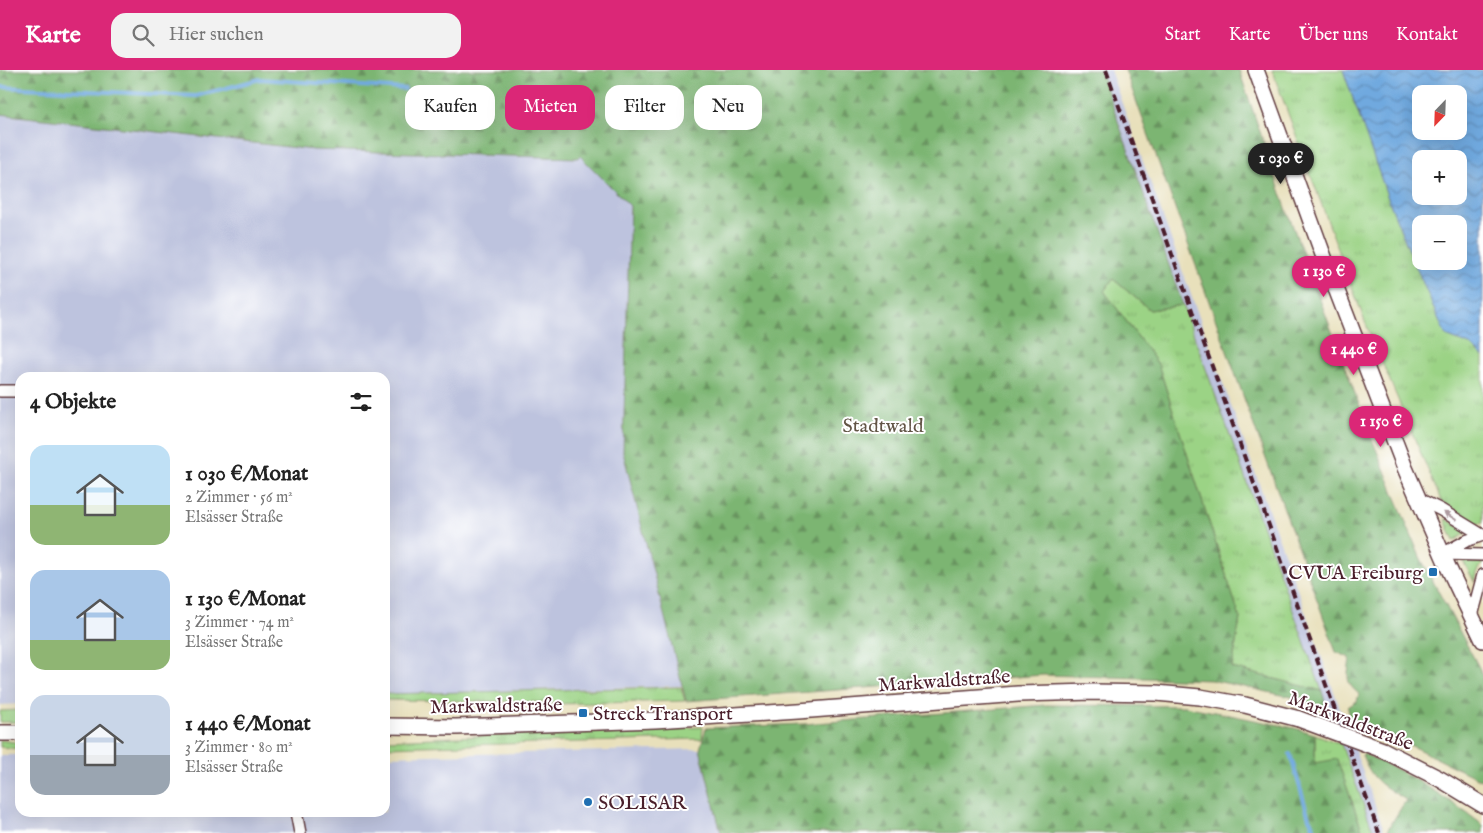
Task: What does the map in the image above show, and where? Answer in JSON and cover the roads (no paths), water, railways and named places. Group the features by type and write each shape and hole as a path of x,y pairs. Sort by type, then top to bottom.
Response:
{"main road":[{"path":"1256,70 1321,251 1418,498 1483,640"},
{"name":"Markwaldstraße","path":"390,726 456,727 655,720 1018,694 1156,693 1200,697 1244,705 1299,719 1383,750 1440,779 1483,805"},
{"path":"0,733 15,733"}],"street":[{"path":"0,392 15,391"},
{"path":"1418,498 1482,535"},
{"path":"1442,554 1466,540 1482,535"},
{"path":"1442,554 1483,555"},
{"path":"1472,616 1483,575"},
{"path":"297,817 300,833 303,817"}],"water":[{"path":"1343,70 1483,70 1483,357 1472,346 1446,336 1417,270 1467,270 1467,215 1412,215 1412,258 1389,201"}],"waterway":[{"path":"0,87 196,96 260,79 405,89"},
{"path":"1290,754 1309,818 1317,833"}],"railway":[{"path":"1106,70 1379,833"}],"place":[{"name":"CVUA Freiburg","path":"1433,572"},
{"name":"Streck Transport","path":"583,713"},
{"name":"SOLISAR","path":"588,802"}],"park label":[{"name":"Stadtwald","path":"883,425"}]}
